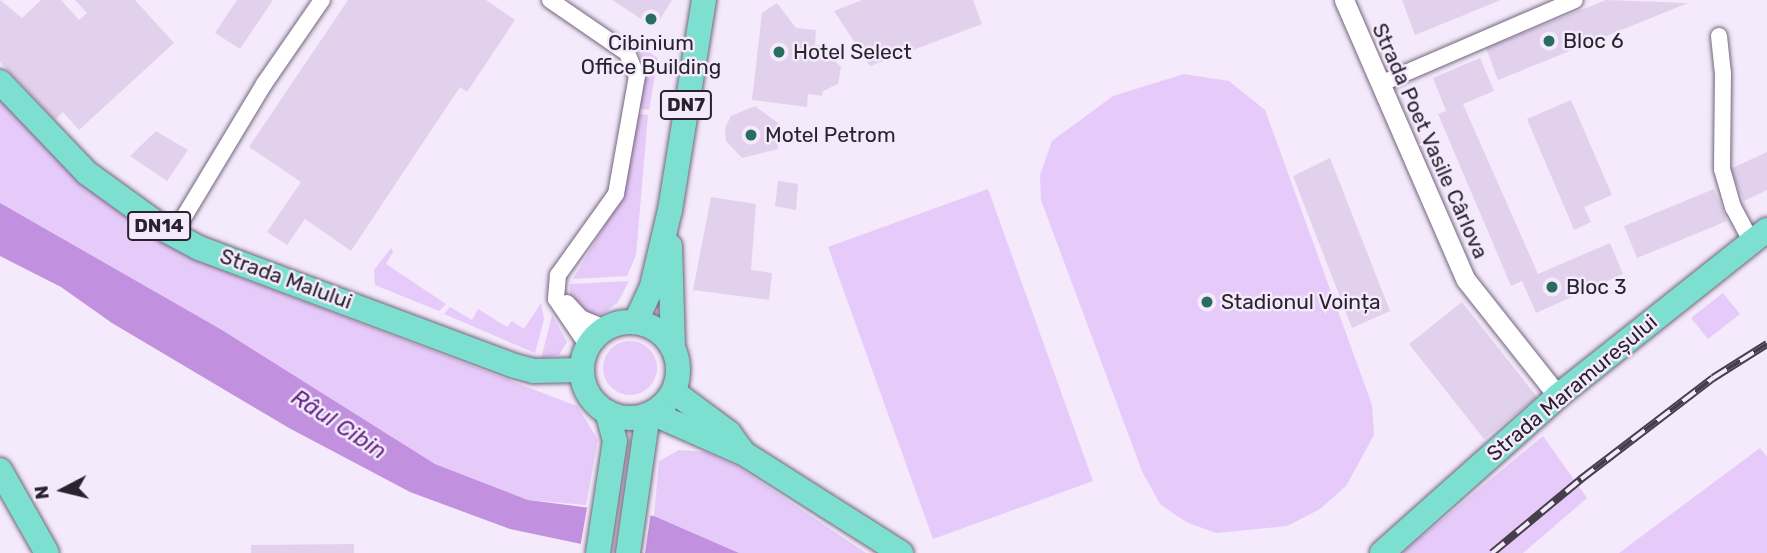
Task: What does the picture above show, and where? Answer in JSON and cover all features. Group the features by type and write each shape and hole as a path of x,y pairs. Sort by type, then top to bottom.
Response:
{"main road":[{"name":"DN7","path":"636,321 652,286 670,210 704,0"},
{"name":"Strada Malului","path":"0,82 87,173 173,235 515,366 582,370"},
{"name":"DN7","path":"670,210 673,345 679,365 674,392"},
{"name":"Strada Maramureșului","path":"1382,553 1558,396 1759,235"},
{"path":"673,345 658,329 636,321 596,337 582,370 589,395 607,412 634,418 650,414 674,392 729,433 745,454"},
{"path":"598,553 613,449 607,412"},
{"path":"650,414 694,430 745,454 901,553"},
{"path":"628,553 650,414"},
{"path":"641,459 669,433 694,430"},
{"path":"0,470 47,553"}],"street":[{"path":"173,235 258,94 322,0"},
{"path":"550,0 627,52 637,76 616,194 558,275 556,299 596,337"},
{"name":"Strada Poet Vasile Cârlova","path":"1344,0 1466,280 1558,396"},
{"path":"1380,84 1575,0"},
{"path":"1718,36 1723,73 1722,169 1732,207 1759,235"},
{"path":"572,253 564,287 568,306 596,337"}],"shaded area":[{"path":"632,41 658,58 649,110 637,108 643,61"},
{"name":"Stadionul Voința","path":"1184,74 1229,81 1265,110 1372,405 1374,435 1346,486 1320,509 1287,526 1216,533 1186,522 1160,504 1142,471 1041,200 1040,175 1052,141 1113,96"},
{"path":"0,96 154,236 194,260 577,406 598,440 586,505 528,500 435,464 222,330 8,210 0,203"},
{"path":"636,113 648,115 636,255 627,276 573,279 615,208"},
{"path":"988,189 1093,481 933,539 828,247"},
{"path":"391,248 393,252 386,264 446,304 439,311 375,285 374,270"},
{"path":"629,281 618,302 603,314 591,316 570,298 570,284"},
{"path":"1723,293 1740,314 1708,339 1691,318"},
{"path":"541,303 544,319 535,353 444,314 450,307 472,320 478,309 507,327 512,321 524,329"},
{"path":"552,315 567,342 559,355 541,359"},
{"path":"630,341 649,349 657,368 649,387 630,395 611,387 603,368 611,349"},
{"path":"1543,436 1587,498 1523,553 1402,553"},
{"path":"1760,448 1767,457 1767,553 1619,553"},
{"path":"679,450 706,452 741,469 866,553 739,553 654,516 659,461"}],"water":[{"name":"Râul Cibin","path":"0,203 222,330 435,464 528,500 654,516 739,553 624,553 510,529 410,492 289,428 112,323 61,287 0,256"}],"pier":[{"path":"588,502 651,512 645,553 580,548"}],"building":[{"path":"0,0 22,18 41,0 61,0 79,20 87,13 75,0 135,0 174,43 79,130 63,112 55,120 0,62"},
{"path":"237,0 273,0 240,49 215,33"},
{"path":"348,0 486,0 515,20 467,92 460,87 351,251 305,219 287,245 267,232 301,182 249,147"},
{"name":"Cibinium Office Building","path":"612,0 672,0 655,28"},
{"path":"862,0 973,0 982,24 870,66 834,11"},
{"path":"1402,0 1501,0 1415,35"},
{"name":"Bloc 6","path":"1606,0 1688,3 1498,80 1486,48"},
{"path":"777,3 796,28 816,30 815,45 829,47 828,54 841,67 838,84 823,91 822,96 808,94 807,107 752,100 762,13"},
{"path":"1480,58 1494,91 1463,104 1538,274 1610,243 1623,274 1536,313 1522,281 1511,286 1438,114 1446,111 1433,78"},
{"path":"1571,100 1612,195 1584,207 1591,222 1574,230 1527,119"},
{"name":"Motel Petrom","path":"755,106 778,123 778,149 742,158 726,141 725,128 731,116"},
{"path":"156,131 188,150 167,181 130,156"},
{"path":"1767,152 1767,190 1744,201 1730,169"},
{"path":"1330,158 1390,311 1352,328 1293,176"},
{"path":"778,181 798,184 796,210 775,206"},
{"path":"1714,189 1727,221 1637,258 1624,226"},
{"path":"711,197 756,204 751,270 772,273 769,300 693,290"},
{"path":"1462,302 1537,397 1484,439 1409,344"},
{"path":"354,544 354,553 251,553 251,545"}],"railway":[{"path":"1492,553 1581,479 1713,378 1767,344"}],"place":[{"name":"Cibinium Office Building","path":"651,19"},
{"name":"Bloc 6","path":"1549,41"},
{"name":"Hotel Select","path":"779,52"},
{"name":"Motel Petrom","path":"751,135"},
{"name":"Bloc 3","path":"1552,287"},
{"name":"Stadionul Voința","path":"1207,302"}]}
